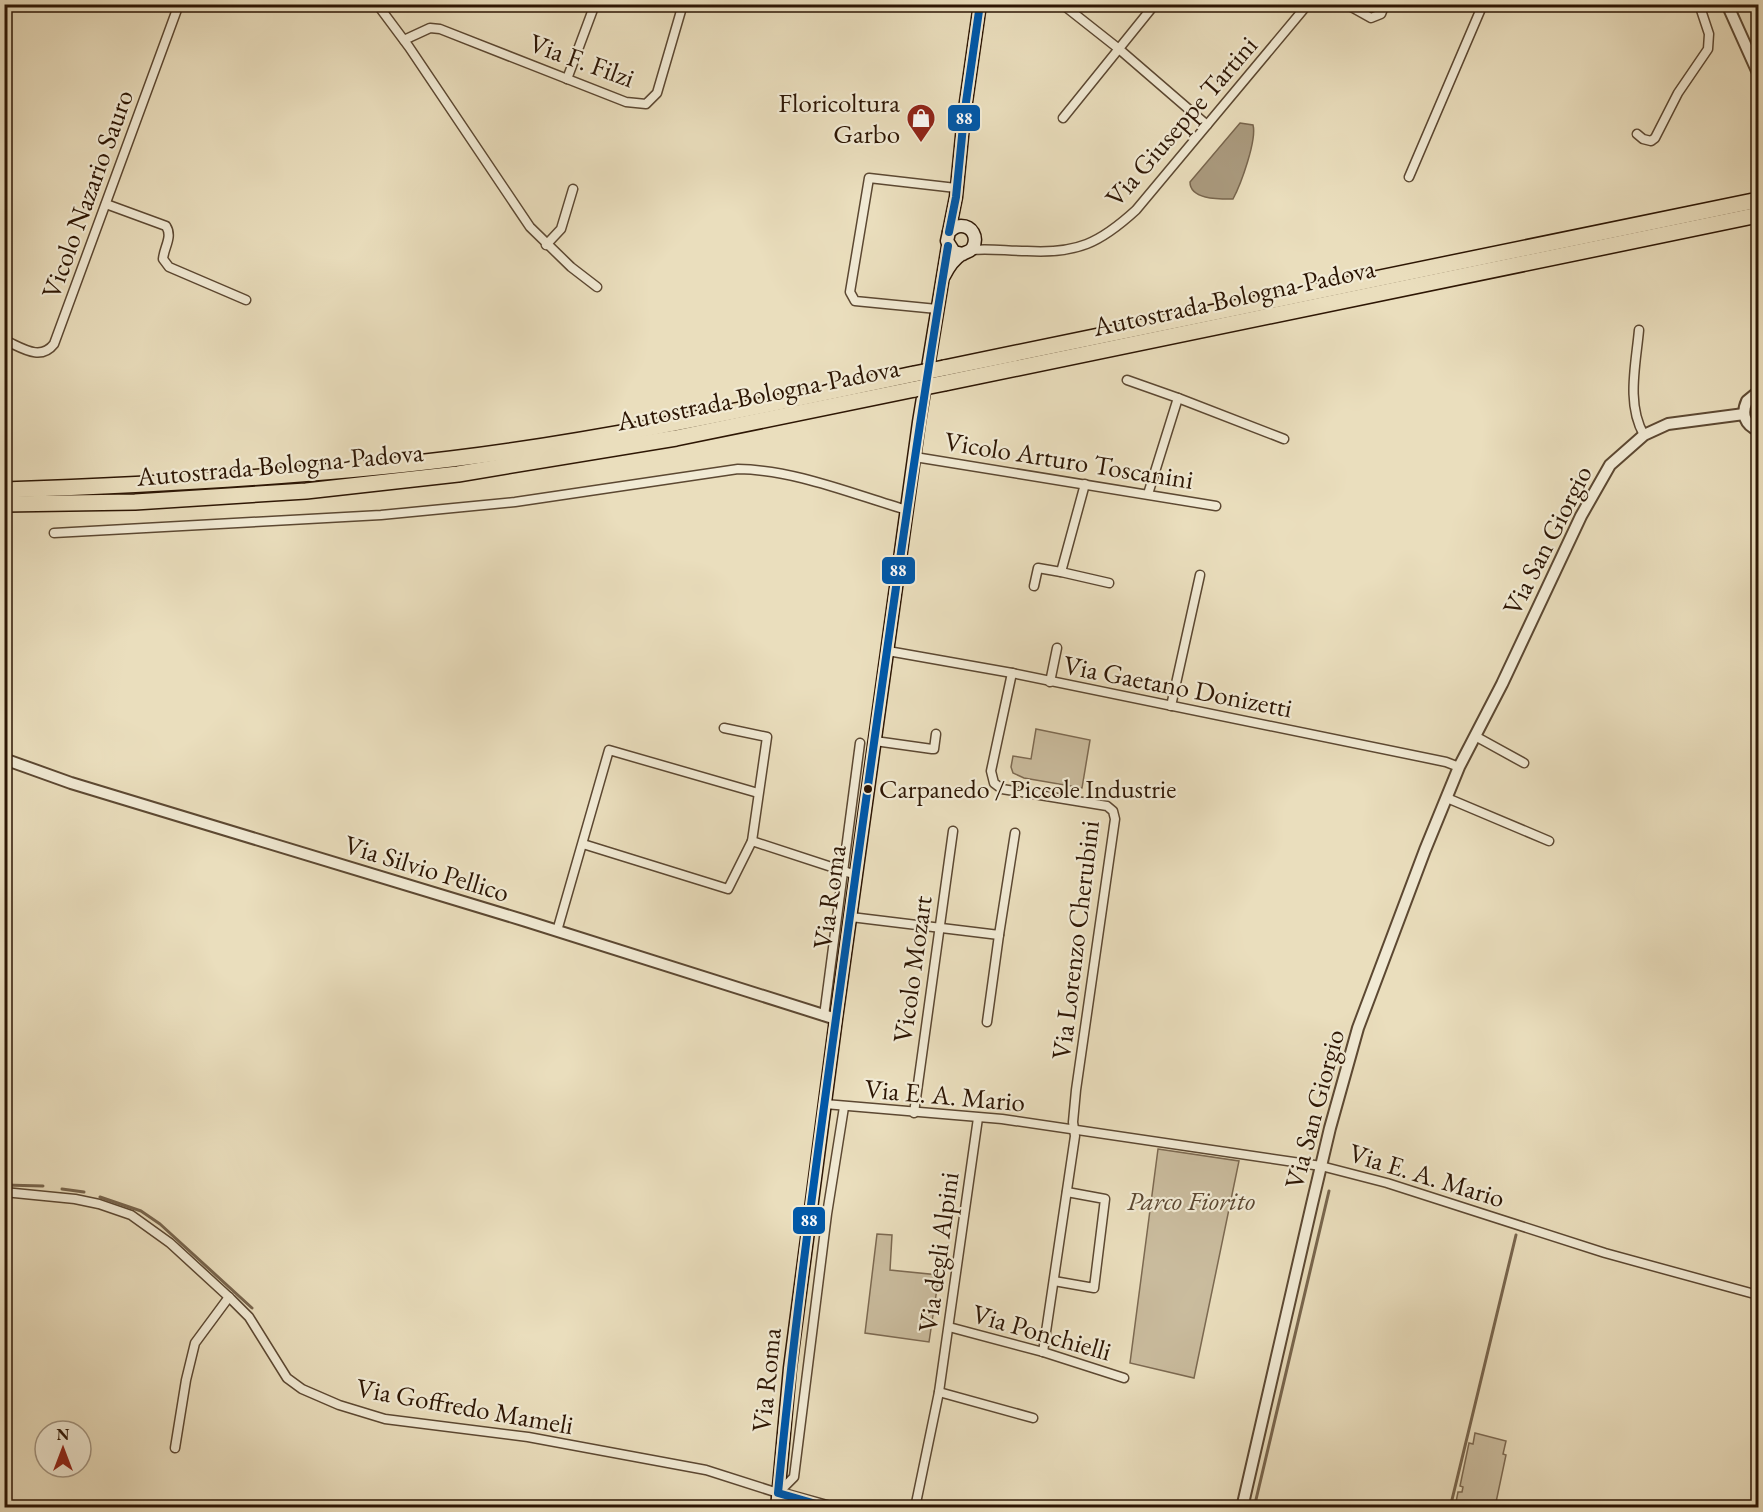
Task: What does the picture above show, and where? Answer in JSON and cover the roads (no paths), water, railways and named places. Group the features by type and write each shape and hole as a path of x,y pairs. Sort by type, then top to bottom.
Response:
{"highway":[{"name":"Autostrada Bologna-Padova","path":"945,376 1319,291 1758,200"},
{"name":"Autostrada Bologna-Padova","path":"4,490 128,486 304,475 452,459 600,437 742,410 945,376 1758,215"},
{"name":"Autostrada Bologna-Padova","path":"4,504 135,502 306,491 458,474 676,438 914,381"}],"main road":[{"path":"956,193 963,221 975,242 967,252 954,252 946,241 956,193 980,4"},
{"path":"949,232 958,226 970,230"},
{"name":"Via Roma","path":"777,1508 790,1368 825,1104 830,1017 851,916 907,510 948,246"},
{"name":"Via Roma","path":"942,280 950,266 967,252"}],"street":[{"name":"Vicolo Nazario Sauro","path":"4,340 41,354 49,351 54,344 179,4"},
{"path":"377,4 404,40 518,210 546,245 597,287"},
{"path":"567,79 595,4"},
{"path":"669,4 682,7"},
{"path":"1062,4 1119,49 1207,125"},
{"path":"1063,118 1155,4"},
{"name":"Via Giuseppe Tartini","path":"967,252 1003,249 1052,252 1082,247 1097,241 1115,229 1136,210 1308,4"},
{"path":"1346,4 1371,18 1381,14 1385,4"},
{"path":"1409,177 1483,4"},
{"path":"1637,134 1651,141 1655,138 1678,93 1708,49 1709,34 1699,4"},
{"path":"1727,4 1758,73"},
{"name":"Via F. Filzi","path":"404,40 430,28 441,29 626,102 646,104 657,93 682,7"},
{"path":"937,309 855,301 850,292 868,178 956,193"},
{"path":"546,245 561,229 573,189"},
{"path":"106,204 166,226 169,239 163,259 169,267 246,300"},
{"name":"Via Giuseppe Tartini","path":"970,230 981,240 1003,249"},
{"path":"1639,330 1634,386 1635,414 1644,435"},
{"path":"1127,381 1284,439"},
{"path":"1758,393 1747,401 1744,414 1749,425 1758,430"},
{"path":"1148,494 1178,398"},
{"name":"Via San Giorgio","path":"1242,1508 1321,1166 1358,1028 1417,870 1459,767 1581,516 1610,465 1644,435 1668,424 1744,414"},
{"name":"Vicolo Arturo Toscanini","path":"915,457 1216,506"},
{"path":"54,533 381,515 515,502 738,469 762,469 795,476 907,510"},
{"path":"1060,572 1085,484"},
{"path":"1034,586 1038,568 1109,583"},
{"path":"1171,706 1200,575"},
{"path":"1050,682 1057,648"},
{"name":"Via Gaetano Donizetti","path":"888,651 1171,706 1446,762 1459,767"},
{"name":"Via Lorenzo Cherubini","path":"1012,674 991,771 994,783 1002,789 1107,806 1113,811 1115,819 1076,1090 1074,1130"},
{"path":"583,844 728,889 752,842 767,737 724,728"},
{"path":"875,741 932,749 936,735"},
{"path":"1475,736 1524,763"},
{"name":"Via Roma","path":"830,1017 843,872 860,743"},
{"path":"557,931 609,750 758,793"},
{"name":"Via Silvio Pellico","path":"4,759 71,783 830,1017"},
{"path":"1447,798 1549,841"},
{"name":"Vicolo Mozart","path":"914,1113 953,831"},
{"path":"987,1022 1015,833"},
{"path":"752,842 843,872 856,874"},
{"path":"851,916 999,935"},
{"name":"Via E. A. Mario","path":"825,1104 978,1118 1074,1130 1321,1166 1387,1183 1605,1253 1758,1295"},
{"name":"Via Roma","path":"778,1493 794,1477 827,1214 844,1107"},
{"name":"Via degli Alpini","path":"915,1508 939,1392 978,1118"},
{"path":"1043,1352 1074,1130"},
{"name":"Via Goffredo Mameli","path":"4,1192 75,1199 131,1215 161,1236 249,1317 288,1378 302,1389 339,1405 385,1419 528,1437 706,1470 778,1493"},
{"path":"1054,1281 1094,1288 1105,1199 1067,1192"},
{"path":"175,1448 195,1342 229,1297"},
{"name":"Via Ponchielli","path":"949,1327 1043,1352 1124,1378"},
{"path":"939,1392 1033,1418"},
{"path":"778,1493 832,1508"}],"waterway":[{"path":"4,1185 43,1186"},
{"path":"62,1189 84,1192"},
{"path":"1254,1508 1329,1191"},
{"path":"100,1197 141,1211 160,1224 252,1308"},
{"path":"1450,1508 1516,1235"}],"place":[{"name":"Floricoltura Garbo","path":"921,144"},
{"name":"Carpanedo / Piccole Industrie","path":"868,789"}],"park label":[{"name":"Parco Fiorito","path":"1191,1200"}]}
